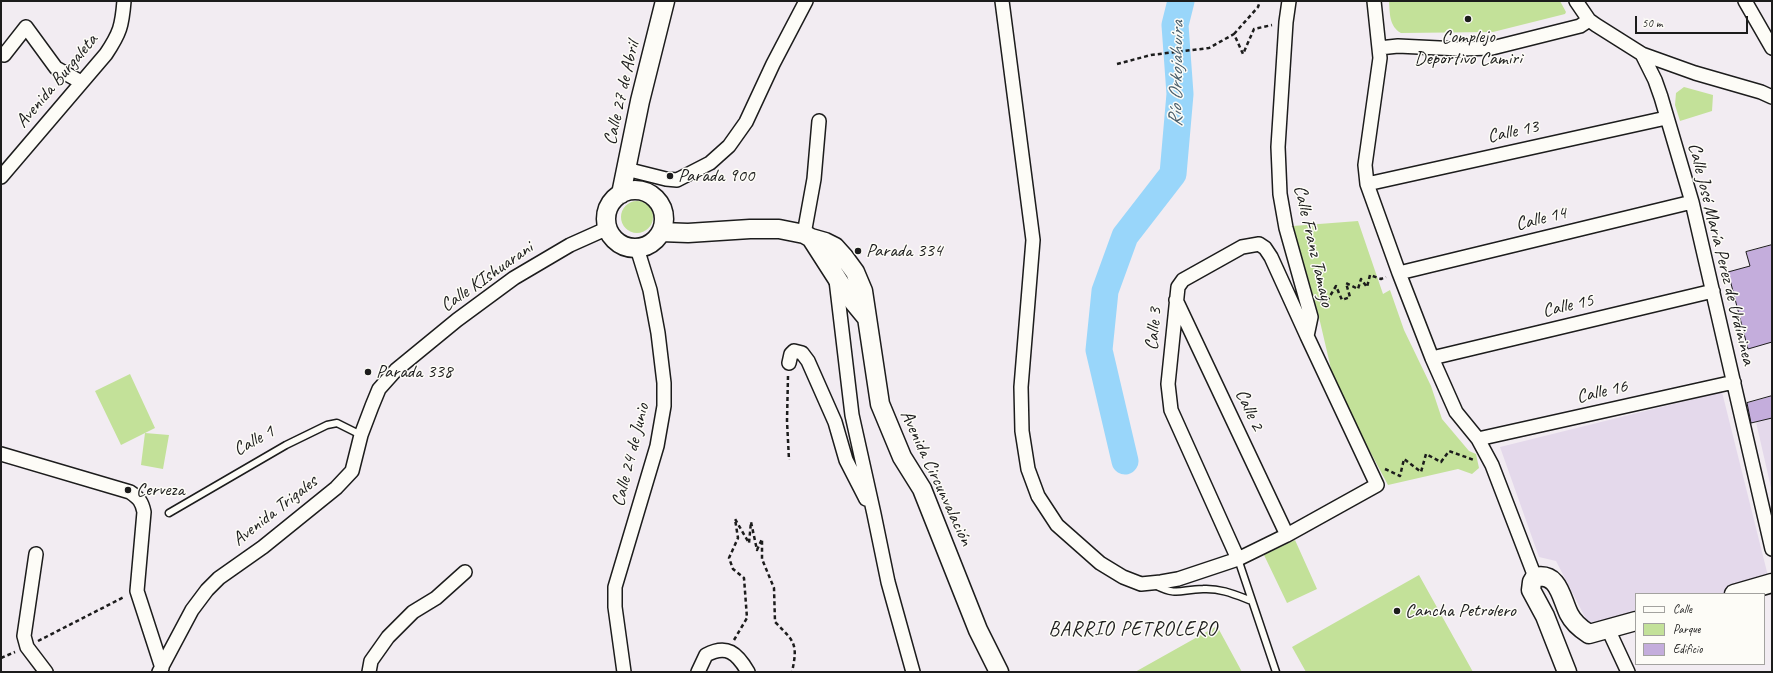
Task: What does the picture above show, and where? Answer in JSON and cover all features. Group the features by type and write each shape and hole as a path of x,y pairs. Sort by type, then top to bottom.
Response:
{"main road":[{"name":"Calle 27 de Abril","path":"621,194 640,101 665,1"},
{"path":"638,190 655,198 661,205 664,214 664,223 661,232 651,243 637,248 627,247 619,243 612,236 608,228 606,218 608,209 613,200 621,194 638,190"},
{"name":"Avenida Circunvalación","path":"661,232 688,234 750,229 779,229 807,236 835,247 849,264 855,272 863,291 880,404 902,457 922,489 978,630 999,672"},
{"name":"Avenida Circunvalación","path":"807,236 835,277 866,317"},
{"path":"1566,672 1545,616 1531,590 1532,582 1535,577 1543,576 1556,584 1570,615 1583,631 1589,634 1635,622"},
{"path":"1738,593 1772,584"}],"street":[{"name":"Avenida Burgaleta","path":"1,177 106,54 116,40 123,23 124,1"},
{"path":"626,169 666,180 676,180 710,163 729,146 746,122 773,64 806,1"},
{"path":"1002,1 1034,240 1021,387 1022,430 1028,469 1038,496 1057,525 1100,563 1123,577 1142,584 1178,579 1238,559 1288,535 1377,485 1307,336"},
{"name":"Calle Franz Tamayo","path":"1289,1 1286,22 1278,147 1280,194 1286,228 1311,317 1307,336"},
{"path":"1374,1 1380,58 1365,165 1367,184 1432,358 1456,412 1478,439 1492,465 1535,577"},
{"path":"1576,1 1589,20 1642,54 1695,73 1761,92 1772,97"},
{"path":"1745,1 1772,48"},
{"path":"1379,48 1398,46 1460,49 1492,48 1580,26 1589,20"},
{"path":"1,53 4,55 26,27 56,68 81,82"},
{"name":"Calle José María Perez de Urdininea","path":"1642,54 1655,80 1692,202 1772,549"},
{"name":"Calle 13","path":"1367,184 1666,118"},
{"path":"807,236 819,121"},
{"name":"Calle 14","path":"1399,273 1692,202"},
{"name":"Calle KIshuarani","path":"396,370 457,320 514,278 570,245 608,228"},
{"name":"Calle 3","path":"1238,559 1171,410 1168,384 1178,288 1183,280 1242,247 1259,244 1266,248 1271,257 1307,336"},
{"name":"Calle 24 de Junio","path":"624,672 615,606 615,587 657,446 664,406 664,383 658,333 650,290 637,248"},
{"path":"849,264 835,277 852,415 888,582 913,672"},
{"name":"Calle 15","path":"1432,358 1713,291"},
{"name":"Calle 2","path":"1176,300 1288,535"},
{"path":"788,363 791,354 794,351 802,354 808,361 835,422 846,460 874,514"},
{"name":"Avenida Trigales","path":"161,670 192,610 207,590 219,578 262,547 344,481 352,471 361,435 379,389 396,370"},
{"name":"Calle 16","path":"1478,439 1734,382"},
{"path":"1,454 130,492 138,497 142,503 144,512 137,590 161,670"},
{"path":"36,554 24,636 27,647 46,672"},
{"path":"370,672 372,661 388,637 413,612 436,598 465,572"},
{"path":"1608,629 1628,672"},
{"path":"698,672 706,655 716,650 727,650 735,654 748,672"}],"lane":[{"name":"Calle 1","path":"169,513 286,445 327,425 337,423 361,435"},
{"path":"1238,559 1276,672"},
{"path":"1150,583 1173,593 1203,589 1224,590 1252,601"}],"path":[{"path":"1117,64 1151,55 1209,48 1234,34 1258,6 1260,1"},
{"path":"1234,34 1243,54 1254,29 1286,22"},
{"path":"1308,302 1327,301 1336,286 1342,300 1350,297 1346,283 1358,289 1360,279 1367,286 1370,275 1381,279 1399,273"},
{"path":"788,363 786,421 789,460"},
{"path":"1377,485 1382,468 1400,476 1404,459 1421,472 1426,454 1441,462 1449,451 1492,465"},
{"path":"727,650 747,618 744,578 733,569 729,558 738,538 736,519 749,543 751,522 757,550 762,539 762,559 774,588 775,622 788,634 795,645 795,658 792,672"},
{"path":"27,647 137,590"}],"shaded area":[{"path":"1722,392 1770,584 1727,593 1635,593 1635,613 1588,623 1556,561 1539,557 1500,447"},
{"path":"1772,417 1772,492 1756,422"}],"green space":[{"name":"Complejo Deportivo Camiri","path":"1389,1 1560,1 1566,12 1565,14 1493,32 1401,33 1392,23"},
{"path":"1684,87 1713,95 1712,111 1680,121 1675,105 1676,93"},
{"path":"634,201 640,201 650,208 653,217 652,223 646,230 640,233 634,233 624,226 621,220 621,214 628,204"},
{"path":"1358,221 1383,294 1390,290 1404,330 1431,386 1442,419 1469,451 1476,454 1479,468 1472,474 1458,469 1388,485 1335,386 1318,313 1293,226"},
{"path":"130,374 155,428 121,445 95,391"},
{"path":"145,433 169,435 163,469 141,465"},
{"path":"1295,540 1317,589 1287,603 1264,555"},
{"name":"Cancha Petrolero","path":"1419,575 1473,672 1306,672 1292,647"},
{"path":"1217,626 1242,672 1135,672"}],"building":[{"path":"1772,245 1772,342 1748,349 1728,272 1750,266 1746,252"},
{"path":"1772,396 1772,418 1751,423 1747,403"}],"waterway":[{"name":"Río Orkojahuira","path":"1125,461 1099,350 1105,291 1125,236 1173,174 1180,94 1175,25 1181,1"}],"place":[{"name":"Complejo Deportivo Camiri","path":"1468,19"},
{"name":"Parada 900","path":"670,176"},
{"name":"Parada 334","path":"858,251"},
{"name":"Parada 338","path":"368,372"},
{"name":"Cerveza","path":"128,490"},
{"name":"Cancha Petrolero","path":"1397,611"}],"district":[{"name":"BARRIO PETROLERO","path":"1133,630"}]}
